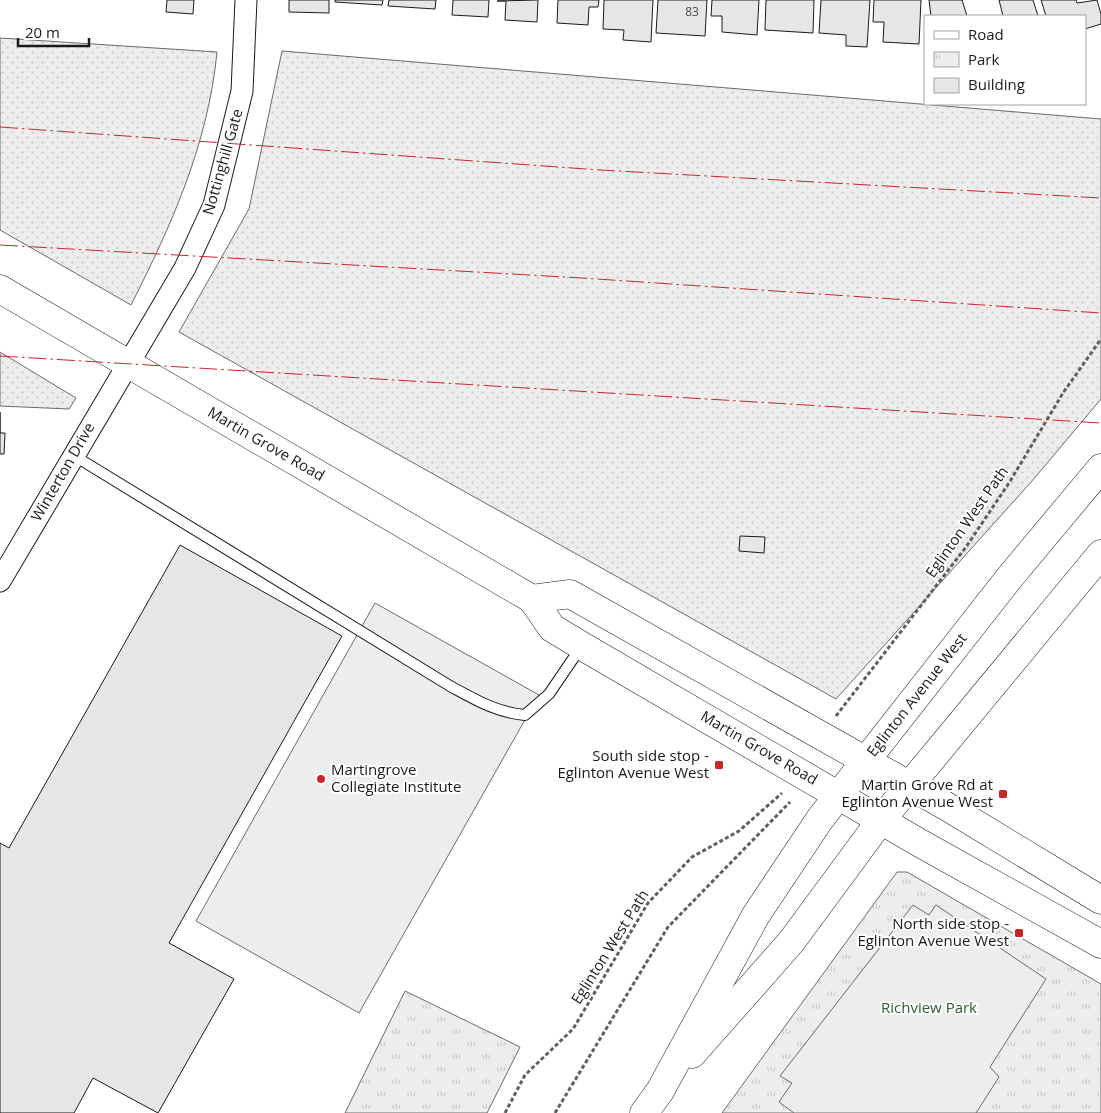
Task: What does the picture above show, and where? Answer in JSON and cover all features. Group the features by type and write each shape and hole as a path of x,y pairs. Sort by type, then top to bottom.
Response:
{"main road":[{"name":"Martin Grove Road","path":"0,289 532,599 552,628 582,646 881,820 1101,944"},
{"name":"Eglinton Avenue West","path":"644,1113 660,1090 756,915 839,795 1010,577 1101,468"},
{"name":"Eglinton Avenue West","path":"660,1090 791,942 881,820 1101,554"},
{"path":"532,599 570,594 910,785 1101,900"}],"street":[{"name":"Nottinghill Gate","path":"126,364 185,268 214,205 234,130 242,91 246,0"},
{"name":"Winterton Drive","path":"0,581 126,364"}],"lane":[{"path":"73,455 442,680 481,703 504,713 525,715 549,694 582,646"}],"path":[{"name":"Eglinton West Path","path":"840,710 966,546 1009,483 1063,393 1101,339"},
{"name":"Eglinton West Path","path":"505,1113 525,1075 573,1029 648,903 692,857 739,831 780,795"},
{"path":"555,1113 668,927 790,802"}],"green space":[{"path":"0,38 217,52 206,119 197,151 174,214 131,305 0,230"},
{"path":"282,51 1101,119 1101,399 1032,481 836,699 179,332 249,209"},
{"path":"0,352 76,398 69,409 0,406"},
{"name":"Richview Park","path":"897,872 907,872 1101,984 1101,1113 722,1113"},
{"path":"405,991 520,1047 487,1113 345,1113"}],"shaded area":[{"path":"375,603 539,695 359,1013 196,921"},
{"path":"913,905 929,915 936,905 1046,979 990,1067 999,1077 976,1113 794,1113 779,1102 792,1083 780,1076"}],"building":[{"path":"167,0 194,0 193,14 166,12"},
{"path":"289,0 329,0 329,13 289,12"},
{"path":"335,0 383,0 382,5 335,2"},
{"path":"389,0 436,0 435,9 388,6"},
{"path":"453,0 489,0 488,17 452,15"},
{"path":"538,0 537,22 505,20 506,1 497,1"},
{"path":"558,0 599,0 598,7 589,7 588,25 557,23"},
{"path":"604,0 653,0 651,42 623,40 624,30 603,29"},
{"path":"658,0 707,0 705,36 656,33"},
{"path":"712,0 759,0 757,35 722,32 722,16 711,16"},
{"path":"766,0 814,0 813,33 765,30"},
{"path":"821,0 870,0 867,47 846,46 846,35 819,33"},
{"path":"874,0 921,0 919,44 883,42 884,22 873,22"},
{"path":"929,0 962,0 967,15 931,15"},
{"path":"999,0 1033,0 1038,15 1003,15"},
{"path":"1041,0 1076,0 1077,3 1097,0 1101,14 1101,24 1086,29 1086,15 1046,15"},
{"path":"0,433 5,433 4,454 0,454"},
{"path":"740,536 765,537 764,553 739,551"},
{"path":"180,545 342,636 169,943 234,979 158,1113 93,1078 74,1113 0,1113 0,843 9,848"}],"power":[{"path":"0,127 600,170 1101,198"},
{"path":"0,245 582,278 1101,313"},
{"path":"0,356 1101,423"}],"place":[{"name":"South side stop - Eglinton Avenue West","path":"719,765"},
{"name":"Martingrove Collegiate Institute","path":"321,779"},
{"name":"Martin Grove Rd at Eglinton Avenue West","path":"1003,794"},
{"name":"North side stop - Eglinton Avenue West","path":"1019,933"}]}
